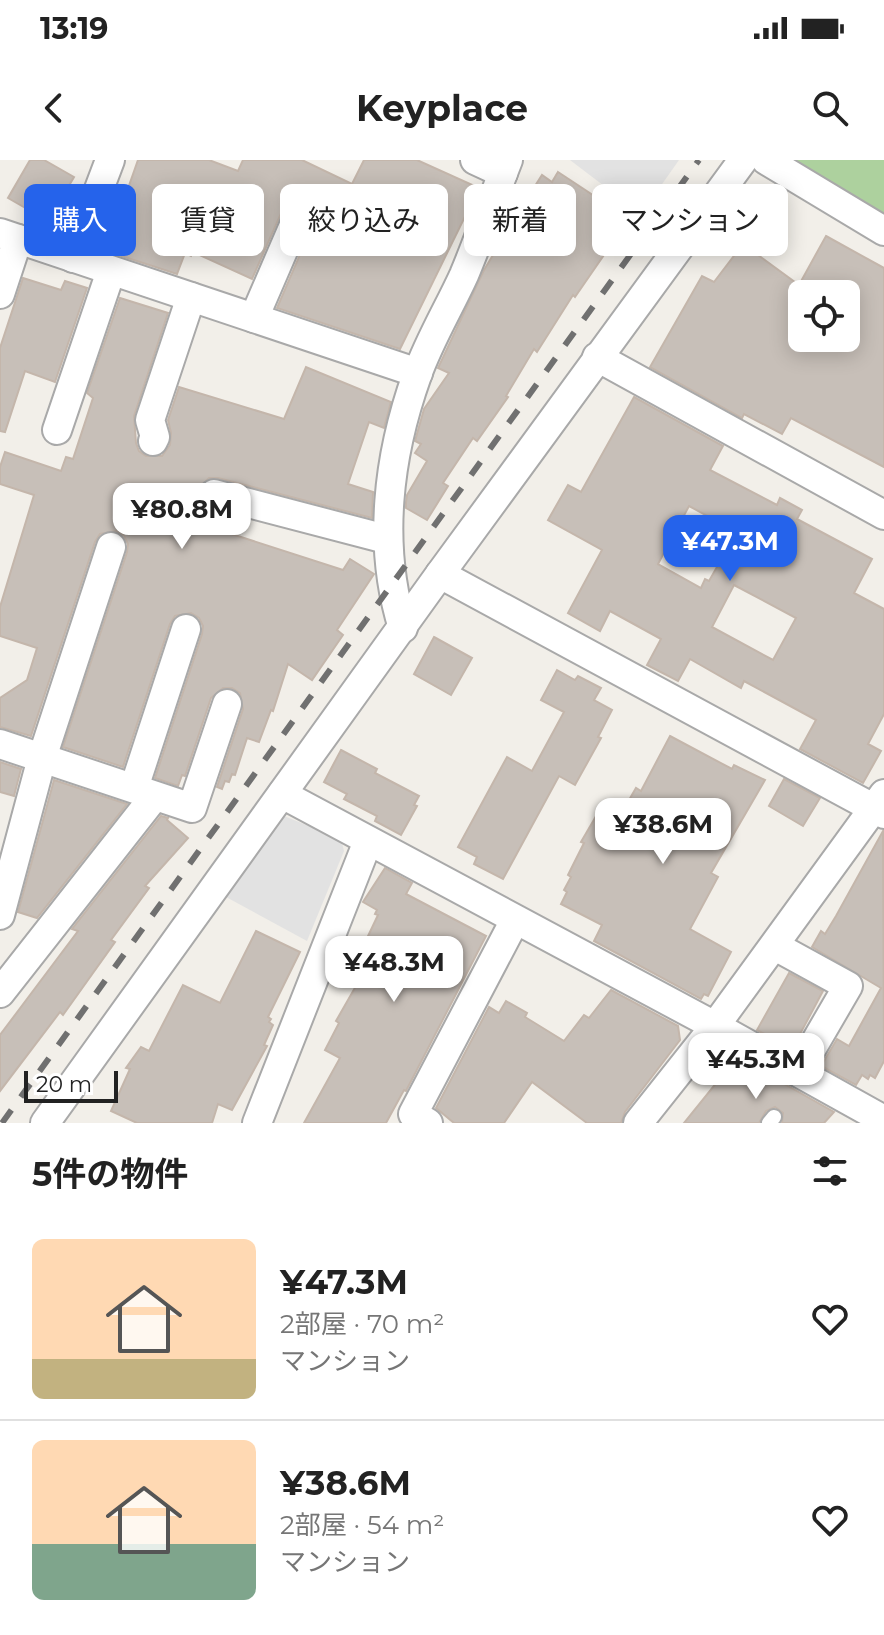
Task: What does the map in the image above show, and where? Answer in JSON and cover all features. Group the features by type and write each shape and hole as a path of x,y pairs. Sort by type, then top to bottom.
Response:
{"street":[{"path":"73,258 110,160"},
{"path":"403,628 392,586 386,539 396,446 418,373 464,274 505,167 475,160"},
{"path":"45,1123 597,357 743,160"},
{"path":"766,160 884,231"},
{"path":"0,294 9,236 418,373"},
{"path":"254,318 281,256"},
{"path":"57,430 111,271"},
{"path":"153,441 155,437 150,420 191,297"},
{"path":"597,357 884,515"},
{"path":"214,494 386,539"},
{"path":"43,936 0,918 42,758 111,547"},
{"path":"440,574 881,806 638,1123"},
{"path":"0,993 144,793 186,629"},
{"path":"0,744 192,808 227,704"},
{"path":"282,794 884,1120"},
{"path":"257,1123 368,841"},
{"path":"428,1123 413,1114 515,920"},
{"path":"775,946 848,986 798,1072"}],"green space":[{"path":"789,160 884,160 884,219"}],"shaded area":[{"path":"570,160 679,160 662,184 602,184"},
{"path":"284,816 341,839 344,851 307,941 226,897"}],"building":[{"path":"30,160 44,160 74,177 70,184 24,184 24,207 8,198"},
{"path":"138,160 209,160 238,171 243,160 302,160 352,184 280,184 280,216 264,252 264,184 152,184 152,256 184,256 177,274 121,256 136,256 136,184 130,184"},
{"path":"364,160 417,160 470,184 464,184 464,219 448,251 448,184 352,184"},
{"path":"558,172 592,194 592,256 603,256 575,297 573,295 537,352 534,349 508,397 477,441 473,438 443,483 448,486 427,520 406,508 407,495 427,461 415,453 421,444 415,441 424,409 449,373 438,368 484,270 492,256 576,256 576,184 536,184 542,175 552,182"},
{"path":"826,236 884,268 884,467 791,418 782,434 744,414 742,418 650,367 702,276 714,282 734,256 759,256 792,280 788,280 788,352 860,352 860,280 802,280"},
{"path":"202,256 262,256 252,279"},
{"path":"299,256 446,256 400,349 277,308"},
{"path":"23,278 61,290 65,281 87,288 55,382 25,371 5,432 0,431 0,348"},
{"path":"120,298 168,313 134,416 136,443 139,451 146,456 162,456 170,445 168,420 179,387 284,419 306,367 391,402 384,428 369,422 348,484 373,492 372,518 218,478 209,478 198,489 202,505 215,512 210,527 343,570 350,559 374,574 337,630 343,635 312,680 288,664 259,742 247,738 235,775 232,774 229,782 225,781 222,789 217,787 243,709 240,693 232,688 223,688 211,698 185,776 182,775 178,786 155,778 202,634 203,626 199,618 191,613 175,616 170,624 123,767 63,747 127,552 128,544 124,536 116,531 100,534 95,542 31,736 0,727 0,698 27,680 37,648 0,636 0,607 34,495 0,484 0,467 5,452 61,471 66,457 73,459 93,398 87,393"},
{"path":"634,397 723,446 710,470 777,505 780,498 802,510 797,519 872,559 854,593 884,609 884,714 868,744 881,751 863,783 800,749 816,720 744,681 741,688 690,659 678,681 647,665 661,639 610,611 600,631 568,613 602,550 548,520 568,485 581,492","holes":["689,506 737,532 709,581 705,579 701,588 658,564","734,585 796,618 773,660 712,627"]},
{"path":"434,637 472,658 451,695 414,674"},
{"path":"557,670 575,680 578,676 601,688 594,700 612,710 598,737 601,738 575,785 559,776 503,879 474,864 477,857 458,847 507,757 532,771 564,712 541,700"},
{"path":"670,736 732,769 734,765 765,780 711,873 718,877 690,929 731,952 708,996 704,994 701,999 594,941 602,925 561,904 571,877 568,875 584,843 581,842 599,811 617,821 636,788 641,791"},
{"path":"341,750 377,769 375,773 419,796 401,835 375,821 377,816 344,799 347,794 324,782"},
{"path":"0,762 21,769 14,796 0,792"},
{"path":"784,779 820,798 803,826 769,806"},
{"path":"54,780 127,804 37,918 18,912"},
{"path":"161,816 168,818 188,838 145,886 149,888 111,940 115,942 63,1015 60,1012 0,1091 0,1035 78,931 72,929"},
{"path":"883,831 884,1061 875,1078 870,1075 868,1079 862,1075 856,1085 821,1066 837,1039 849,1046 881,988 812,947 821,931 825,934"},
{"path":"385,868 412,883 406,894 486,936 406,1091 386,1123 304,1123 340,1058 325,1050 339,1023 336,1021 360,979 350,974 378,915 375,914 377,910 363,902"},
{"path":"256,931 300,952 268,1017 273,1025 264,1045 267,1046 232,1110 218,1104 212,1123 137,1123 111,1111 130,1069 126,1068 141,1047 149,1051 183,985 220,1003"},
{"path":"789,973 823,991 792,1049 757,1030"},
{"path":"611,990 678,1026 680,1040 625,1112 621,1123 587,1123 532,1082 504,1123 454,1123 436,1108 489,1007 499,1013 506,1001 564,1041 584,1015 589,1018"},
{"path":"742,1060 834,1112 824,1123 782,1123 783,1113 775,1107 766,1111 759,1123 684,1123 722,1076 726,1079"}],"railway":[{"path":"2,1123 699,160"}]}
